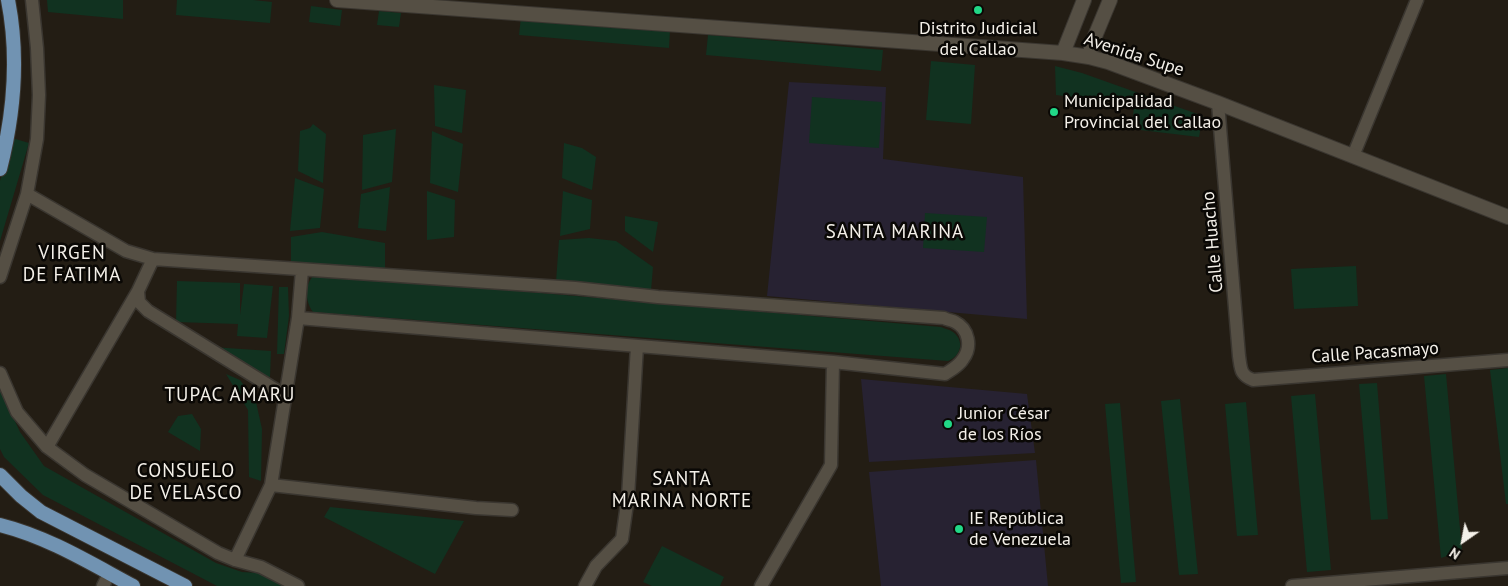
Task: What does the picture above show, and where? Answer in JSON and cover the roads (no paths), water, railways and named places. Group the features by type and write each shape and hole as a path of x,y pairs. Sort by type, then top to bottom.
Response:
{"main road":[{"path":"0,169 11,112 14,80 14,47 8,0"},
{"path":"0,475 21,496 42,512 185,586"},
{"path":"0,525 25,531 54,544 106,580 133,586"}],"street":[{"path":"0,277 27,194 37,139 39,104 37,48 32,0"},
{"name":"Avenida Supe","path":"337,0 1063,53 1089,57 1108,62 1218,103 1508,216"},
{"path":"1063,53 1084,0"},
{"path":"1089,57 1093,41 1110,0"},
{"path":"1353,156 1417,0"},
{"name":"Calle Huacho","path":"1218,103 1239,356 1241,370 1245,377"},
{"path":"27,194 126,251 153,259 575,288 658,297 944,318 957,323 965,331 969,341 967,353 963,360 945,374 833,362 298,318"},
{"path":"47,447 138,291 153,259"},
{"path":"235,560 271,485 298,318 302,270"},
{"path":"138,291 139,302 148,312 286,396"},
{"path":"585,586 596,566 622,539 628,497 637,346"},
{"name":"Calle Pacasmayo","path":"1245,377 1253,380 1508,360"},
{"path":"761,586 831,465 833,362"},
{"path":"0,373 17,412 47,447 85,476 218,553 261,567 298,586"},
{"path":"271,485 476,508 512,510"},
{"path":"1292,586 1339,584 1508,568"}],"place":[{"name":"Distrito Judicial del Callao","path":"978,10"},
{"name":"Municipalidad Provincial del Callao","path":"1054,112"},
{"name":"Junior César de los Ríos","path":"948,424"},
{"name":"IE República de Venezuela","path":"959,529"}],"district":[{"name":"SANTA MARINA","path":"895,233"},
{"name":"VIRGEN DE FATIMA","path":"72,265"},
{"name":"TUPAC AMARU","path":"230,396"},
{"name":"CONSUELO DE VELASCO","path":"186,483"},
{"name":"SANTA MARINA NORTE","path":"682,491"}]}
